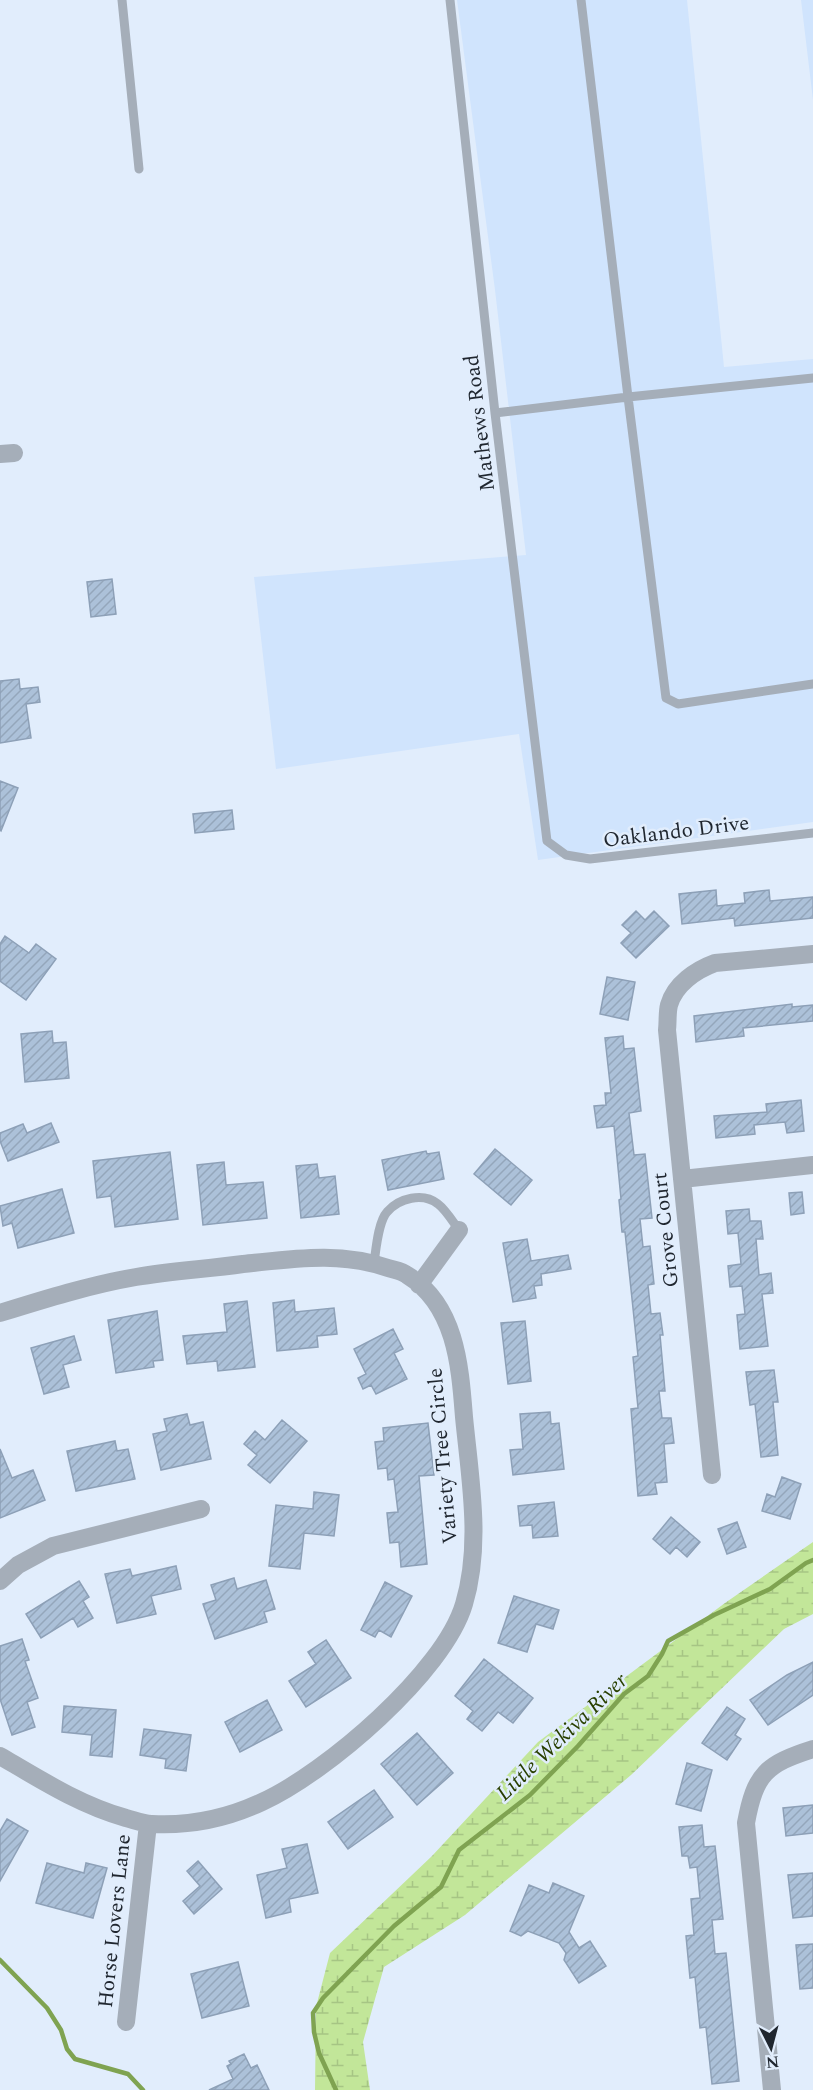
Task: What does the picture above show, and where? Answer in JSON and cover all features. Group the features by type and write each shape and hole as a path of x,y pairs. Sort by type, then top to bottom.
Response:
{"street":[{"name":"Grove Court","path":"712,1475 667,1030 669,1004 681,984 701,968 715,963 813,954"},
{"path":"682,1179 813,1165"},
{"path":"419,1285 459,1230"},
{"name":"Variety Tree Circle","path":"0,1313 74,1290 138,1277 315,1256 367,1260 406,1274 436,1299 451,1331 461,1380 474,1524 473,1555 464,1605 451,1635 435,1658 379,1718 296,1785 261,1803 221,1817 185,1824 148,1824 97,1810 0,1756"},
{"path":"0,1581 18,1565 53,1546 201,1509"},
{"path":"772,2090 746,1823 751,1797 762,1775 785,1758 813,1749"},
{"name":"Horse Lovers Lane","path":"126,2022 148,1824"}],"lane":[{"path":"122,0 139,169"},
{"name":"Mathews Road","path":"450,0 495,413 547,841"},
{"path":"581,0 666,698 678,704 813,684"},
{"path":"495,413 813,378"},
{"name":"Oaklando Drive","path":"547,841 566,855 590,859 813,833"},
{"path":"374,1263 386,1212 406,1198 423,1197 438,1204 459,1230"}],"shaded area":[{"path":"457,0 687,0 724,367 813,359 813,822 538,860 519,734 276,769 254,577 526,555 495,290"},
{"path":"801,0 813,0 813,100"}],"green space":[{"path":"813,1542 813,1614 784,1629 631,1775 465,1915 384,1967 363,2042 370,2090 315,2090 316,2007 330,1953 432,1856 538,1742 725,1603"}],"building":[{"path":"112,579 116,614 91,617 87,582"},
{"path":"19,679 20,689 38,687 40,702 26,704 31,738 0,743 0,681"},
{"path":"0,781 18,788 1,831 0,830"},
{"path":"232,810 234,829 195,833 193,814"},
{"path":"716,890 717,906 745,903 744,893 769,890 770,901 813,897 813,918 735,926 734,918 682,924 679,894"},
{"path":"636,911 645,920 654,911 669,926 636,958 621,943 631,933 622,925"},
{"path":"5,936 29,953 36,944 56,959 26,1000 0,981 0,944"},
{"path":"607,977 635,982 628,1020 600,1014"},
{"path":"792,1004 792,1007 813,1005 813,1021 743,1028 744,1036 696,1042 694,1016"},
{"path":"52,1031 53,1043 66,1042 69,1078 25,1082 21,1034"},
{"path":"623,1036 624,1049 634,1048 641,1111 629,1113 634,1155 645,1154 652,1218 640,1219 643,1247 650,1246 654,1284 648,1285 651,1314 660,1313 663,1335 660,1335 665,1391 659,1391 662,1418 671,1418 674,1443 664,1444 667,1482 655,1483 657,1494 638,1496 631,1409 638,1408 633,1357 638,1356 625,1232 622,1232 614,1126 597,1128 594,1106 606,1105 605,1093 611,1093 605,1038"},
{"path":"801,1100 804,1131 787,1133 785,1122 754,1125 755,1134 716,1138 714,1116 767,1112 766,1104"},
{"path":"51,1123 59,1142 8,1161 0,1141 0,1133 23,1124 27,1133"},
{"path":"495,1149 532,1180 511,1205 474,1174"},
{"path":"426,1151 427,1154 439,1152 444,1179 388,1190 382,1160"},
{"path":"170,1152 178,1219 115,1227 111,1196 97,1198 93,1161"},
{"path":"224,1162 226,1185 263,1182 267,1218 203,1225 197,1165"},
{"path":"317,1164 319,1178 335,1176 339,1214 301,1218 296,1166"},
{"path":"62,1189 74,1233 18,1248 12,1223 3,1226 0,1206"},
{"path":"802,1192 804,1213 791,1215 789,1193"},
{"path":"749,1209 750,1221 761,1221 763,1239 756,1239 759,1275 771,1273 773,1293 762,1294 768,1346 740,1349 737,1315 745,1314 742,1286 730,1287 728,1266 741,1264 738,1233 728,1234 726,1211"},
{"path":"527,1239 531,1261 568,1255 571,1269 541,1274 542,1285 534,1286 536,1298 513,1302 503,1243"},
{"path":"294,1300 295,1312 334,1308 337,1334 317,1336 318,1347 277,1351 273,1303"},
{"path":"247,1301 255,1367 218,1371 217,1361 187,1364 183,1336 227,1332 224,1304"},
{"path":"157,1311 163,1360 153,1361 154,1367 116,1373 108,1320"},
{"path":"525,1321 531,1381 508,1384 501,1323"},
{"path":"393,1329 403,1349 394,1353 407,1379 376,1394 371,1385 363,1389 358,1378 366,1374 354,1349"},
{"path":"74,1336 81,1360 63,1365 69,1387 44,1394 31,1348"},
{"path":"774,1370 778,1402 773,1402 778,1455 761,1457 755,1404 750,1405 746,1372"},
{"path":"550,1412 551,1424 559,1423 564,1469 513,1475 510,1450 523,1449 520,1414"},
{"path":"187,1414 190,1425 203,1422 211,1459 161,1470 153,1434 167,1431 164,1419"},
{"path":"282,1420 307,1441 270,1483 248,1465 257,1455 244,1444 255,1431 265,1440"},
{"path":"428,1423 434,1475 419,1476 427,1564 401,1567 399,1542 390,1543 387,1513 398,1512 394,1479 388,1480 387,1468 378,1469 375,1442 384,1441 383,1428"},
{"path":"115,1441 117,1451 128,1449 135,1479 76,1491 67,1451"},
{"path":"0,1449 12,1478 33,1470 45,1500 0,1518"},
{"path":"782,1477 801,1484 790,1519 762,1511 767,1494 775,1497"},
{"path":"314,1492 339,1495 334,1536 304,1533 300,1569 269,1566 276,1505 313,1509"},
{"path":"554,1502 558,1536 533,1538 532,1525 520,1526 518,1506"},
{"path":"671,1517 700,1542 687,1557 676,1547 670,1554 653,1539"},
{"path":"737,1522 746,1547 727,1554 718,1529"},
{"path":"176,1566 181,1589 151,1596 156,1614 117,1623 105,1574 130,1569 132,1576"},
{"path":"234,1578 237,1589 266,1580 275,1609 264,1612 267,1622 215,1639 203,1604 216,1600 211,1585"},
{"path":"79,1581 89,1597 83,1601 93,1618 78,1627 73,1618 41,1638 26,1614"},
{"path":"385,1582 412,1596 391,1637 379,1630 375,1637 361,1630"},
{"path":"514,1596 559,1610 553,1629 536,1624 527,1652 498,1643"},
{"path":"22,1639 29,1660 25,1661 38,1698 27,1702 35,1727 12,1735 0,1699 0,1646"},
{"path":"326,1640 351,1678 306,1707 289,1681 316,1664 308,1652"},
{"path":"484,1659 533,1698 513,1723 498,1712 482,1731 467,1719 473,1711 455,1696"},
{"path":"813,1662 813,1695 768,1725 750,1700 787,1675"},
{"path":"267,1700 282,1730 240,1752 225,1722"},
{"path":"64,1706 116,1710 112,1757 90,1755 92,1735 62,1732"},
{"path":"727,1707 745,1719 735,1735 741,1739 727,1760 702,1743"},
{"path":"144,1729 191,1735 186,1771 165,1768 166,1759 140,1755"},
{"path":"417,1733 453,1773 417,1805 381,1764"},
{"path":"687,1763 712,1770 701,1811 676,1804"},
{"path":"374,1790 393,1817 348,1849 328,1822"},
{"path":"813,1805 813,1833 786,1836 783,1808"},
{"path":"7,1819 28,1831 0,1881 0,1831"},
{"path":"702,1825 704,1847 715,1846 723,1919 712,1920 715,1954 726,1953 739,2081 712,2084 706,2027 700,2028 695,1977 690,1978 686,1936 694,1935 691,1899 700,1898 697,1867 690,1868 688,1856 682,1856 679,1827"},
{"path":"307,1844 318,1893 289,1899 291,1912 266,1918 257,1875 287,1868 282,1849"},
{"path":"198,1861 222,1889 194,1914 183,1901 200,1886 187,1871"},
{"path":"47,1863 84,1873 86,1863 107,1868 93,1918 36,1903"},
{"path":"813,1873 813,1916 793,1918 788,1875"},
{"path":"553,1883 584,1896 569,1932 579,1948 590,1941 606,1966 579,1983 564,1960 566,1953 559,1943 528,1931 521,1936 510,1931 529,1885 549,1893"},
{"path":"813,1944 813,1988 800,1989 796,1945"},
{"path":"238,1962 249,2006 202,2018 191,1974"},
{"path":"244,2054 251,2068 257,2065 269,2090 209,2090 233,2079 227,2066 231,2064 229,2061"}],"waterway":[{"name":"Little Wekiva River","path":"336,2090 319,2053 314,2032 313,2013 323,1998 394,1926 441,1887 459,1850 530,1795 624,1694 648,1676 668,1641 714,1615 770,1589 813,1560"},
{"path":"0,1960 47,2008 61,2030 67,2049 75,2059 128,2074 143,2090"}]}
